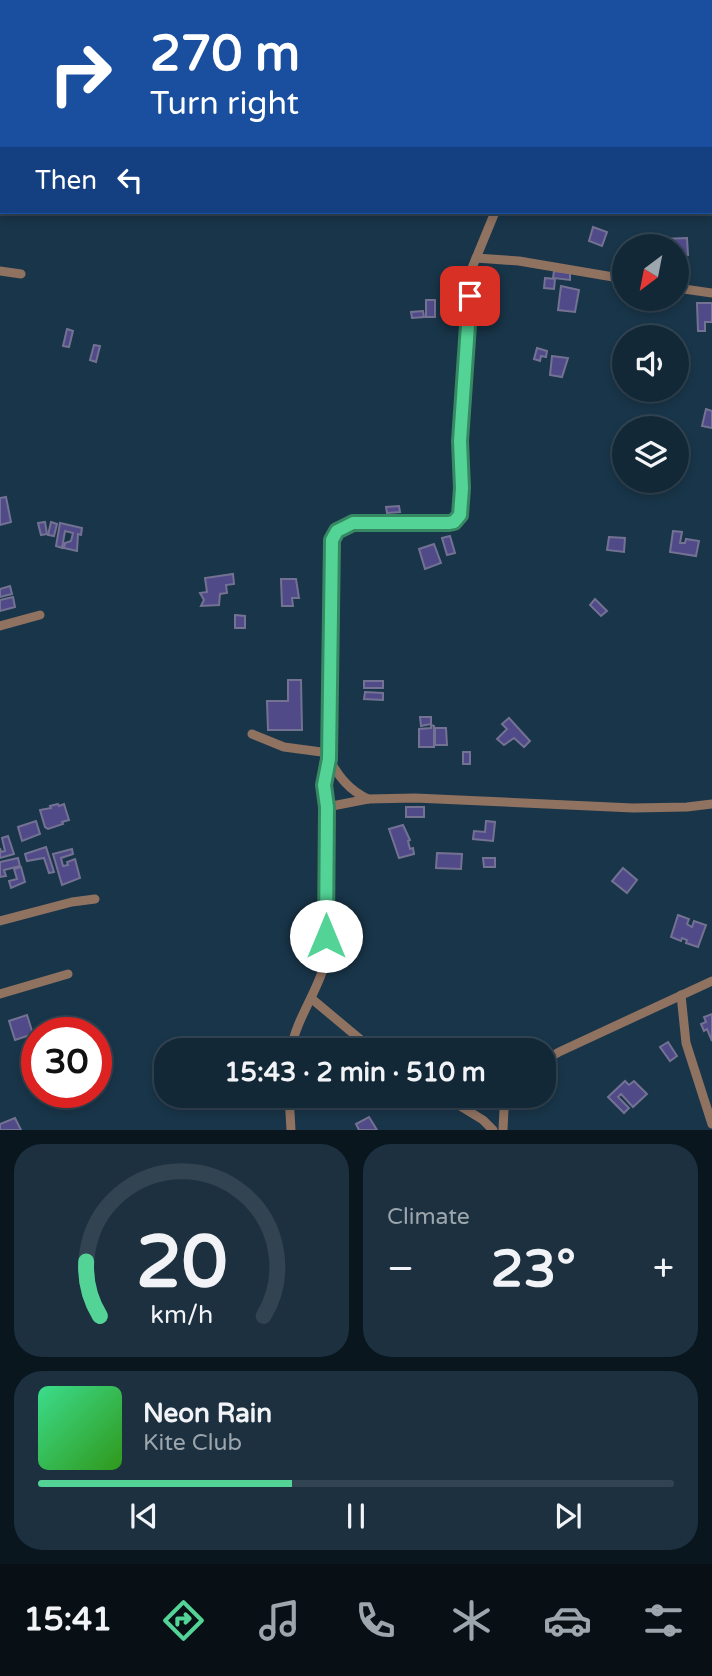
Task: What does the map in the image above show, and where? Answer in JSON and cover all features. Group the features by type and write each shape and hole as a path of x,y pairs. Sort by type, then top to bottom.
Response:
{"street":[{"path":"294,1038 300,1019 321,981 325,963 327,807 324,785 329,756 332,540 337,531 353,523 449,523 454,522 460,515 460,441 472,268 494,214"},
{"path":"476,258 519,261 612,277"},
{"path":"0,271 21,274"},
{"path":"690,290 712,293"},
{"path":"0,626 40,615"},
{"path":"252,734 284,747 329,756 346,785 368,799"},
{"path":"327,807 368,799 441,799 633,808 712,804"},
{"path":"0,920 95,899"},
{"path":"0,994 68,974"},
{"path":"556,1054 712,981"},
{"path":"681,995 686,1043 712,1124"},
{"path":"312,999 357,1038"},
{"path":"290,1108 291,1130"},
{"path":"464,1108 483,1119 493,1130"},
{"path":"503,1130 504,1108"}],"building":[{"path":"593,227 607,232 602,246 589,241"},
{"path":"554,271 570,273 570,280 553,278"},
{"path":"545,278 555,279 554,289 544,288"},
{"path":"561,286 579,290 575,312 558,310"},
{"path":"426,300 435,300 435,317 426,317"},
{"path":"697,303 712,303 712,322 705,322 705,331 698,331"},
{"path":"423,311 424,317 412,318 411,312"},
{"path":"67,329 73,331 69,347 63,346"},
{"path":"94,345 100,346 96,362 90,360"},
{"path":"537,348 547,351 546,357 541,356 540,361 534,359"},
{"path":"552,356 568,358 562,377 550,375"},
{"path":"706,409 712,411 712,428 702,426"},
{"path":"6,497 11,522 0,525 0,498"},
{"path":"399,506 400,512 387,513 386,507"},
{"path":"45,522 47,534 41,535 38,523"},
{"path":"51,522 57,524 54,536 48,535"},
{"path":"60,523 82,528 81,535 78,534 77,551 64,548 65,543 71,541 73,533 65,531 62,548 56,546"},
{"path":"673,531 682,532 680,543 685,543 686,539 699,541 696,556 670,552"},
{"path":"450,536 455,553 447,555 442,538"},
{"path":"609,537 625,538 624,552 607,550"},
{"path":"434,544 441,563 425,569 419,549"},
{"path":"233,574 234,584 226,585 227,593 220,594 219,605 201,606 204,600 200,593 207,592 205,578"},
{"path":"281,579 296,579 299,598 292,598 293,606 282,606"},
{"path":"10,586 12,594 0,597 0,589"},
{"path":"13,597 15,607 0,611 0,600"},
{"path":"595,599 607,611 601,616 590,605"},
{"path":"235,615 245,616 245,628 235,628"},
{"path":"288,680 301,680 302,730 268,730 267,701 288,701"},
{"path":"364,681 383,681 383,688 364,688"},
{"path":"365,692 383,693 383,700 364,699"},
{"path":"420,717 431,717 431,724 421,726"},
{"path":"509,718 530,741 524,747 514,738 504,745 497,739 507,729 502,724"},
{"path":"431,725 434,726 434,747 419,747 419,729 431,728"},
{"path":"435,728 446,728 447,745 435,745"},
{"path":"463,752 470,752 470,764 463,764"},
{"path":"64,804 69,820 48,829 40,810"},
{"path":"406,807 424,807 424,817 406,817"},
{"path":"36,821 40,834 22,841 18,827"},
{"path":"486,821 495,822 493,841 473,839 474,831 485,832"},
{"path":"403,825 414,854 399,858 389,829"},
{"path":"8,836 14,854 0,858 0,848 1,852 5,851 2,838"},
{"path":"46,847 54,872 49,873 44,858 27,861 25,854"},
{"path":"72,849 73,854 61,858 63,866 75,859 80,878 62,885 53,854"},
{"path":"437,853 462,854 461,869 436,868"},
{"path":"18,858 20,866 4,870 6,876 0,877 0,862"},
{"path":"483,858 495,858 495,867 484,867"},
{"path":"21,867 25,882 11,888 9,881 17,879 14,869"},
{"path":"623,868 637,880 627,893 612,881"},
{"path":"678,915 689,919 687,924 692,927 694,921 706,925 698,947 686,943 687,940 682,938 681,941 671,937"},
{"path":"712,1014 712,1041 707,1029 704,1031 701,1024 706,1022 704,1017"},
{"path":"21,1017 21,1038 15,1040 9,1021"},
{"path":"668,1042 677,1056 670,1061 660,1047"},
{"path":"625,1081 629,1085 634,1081 647,1094 633,1107 621,1094 618,1097 629,1108 624,1113 608,1097"},
{"path":"369,1117 377,1130 359,1130 356,1124"},
{"path":"15,1118 21,1130 0,1130 0,1124"}],"route":[{"path":"326,936 327,807 324,785 329,759 332,540 337,531 353,523 449,523 454,522 460,515 460,441 470,296"}]}
